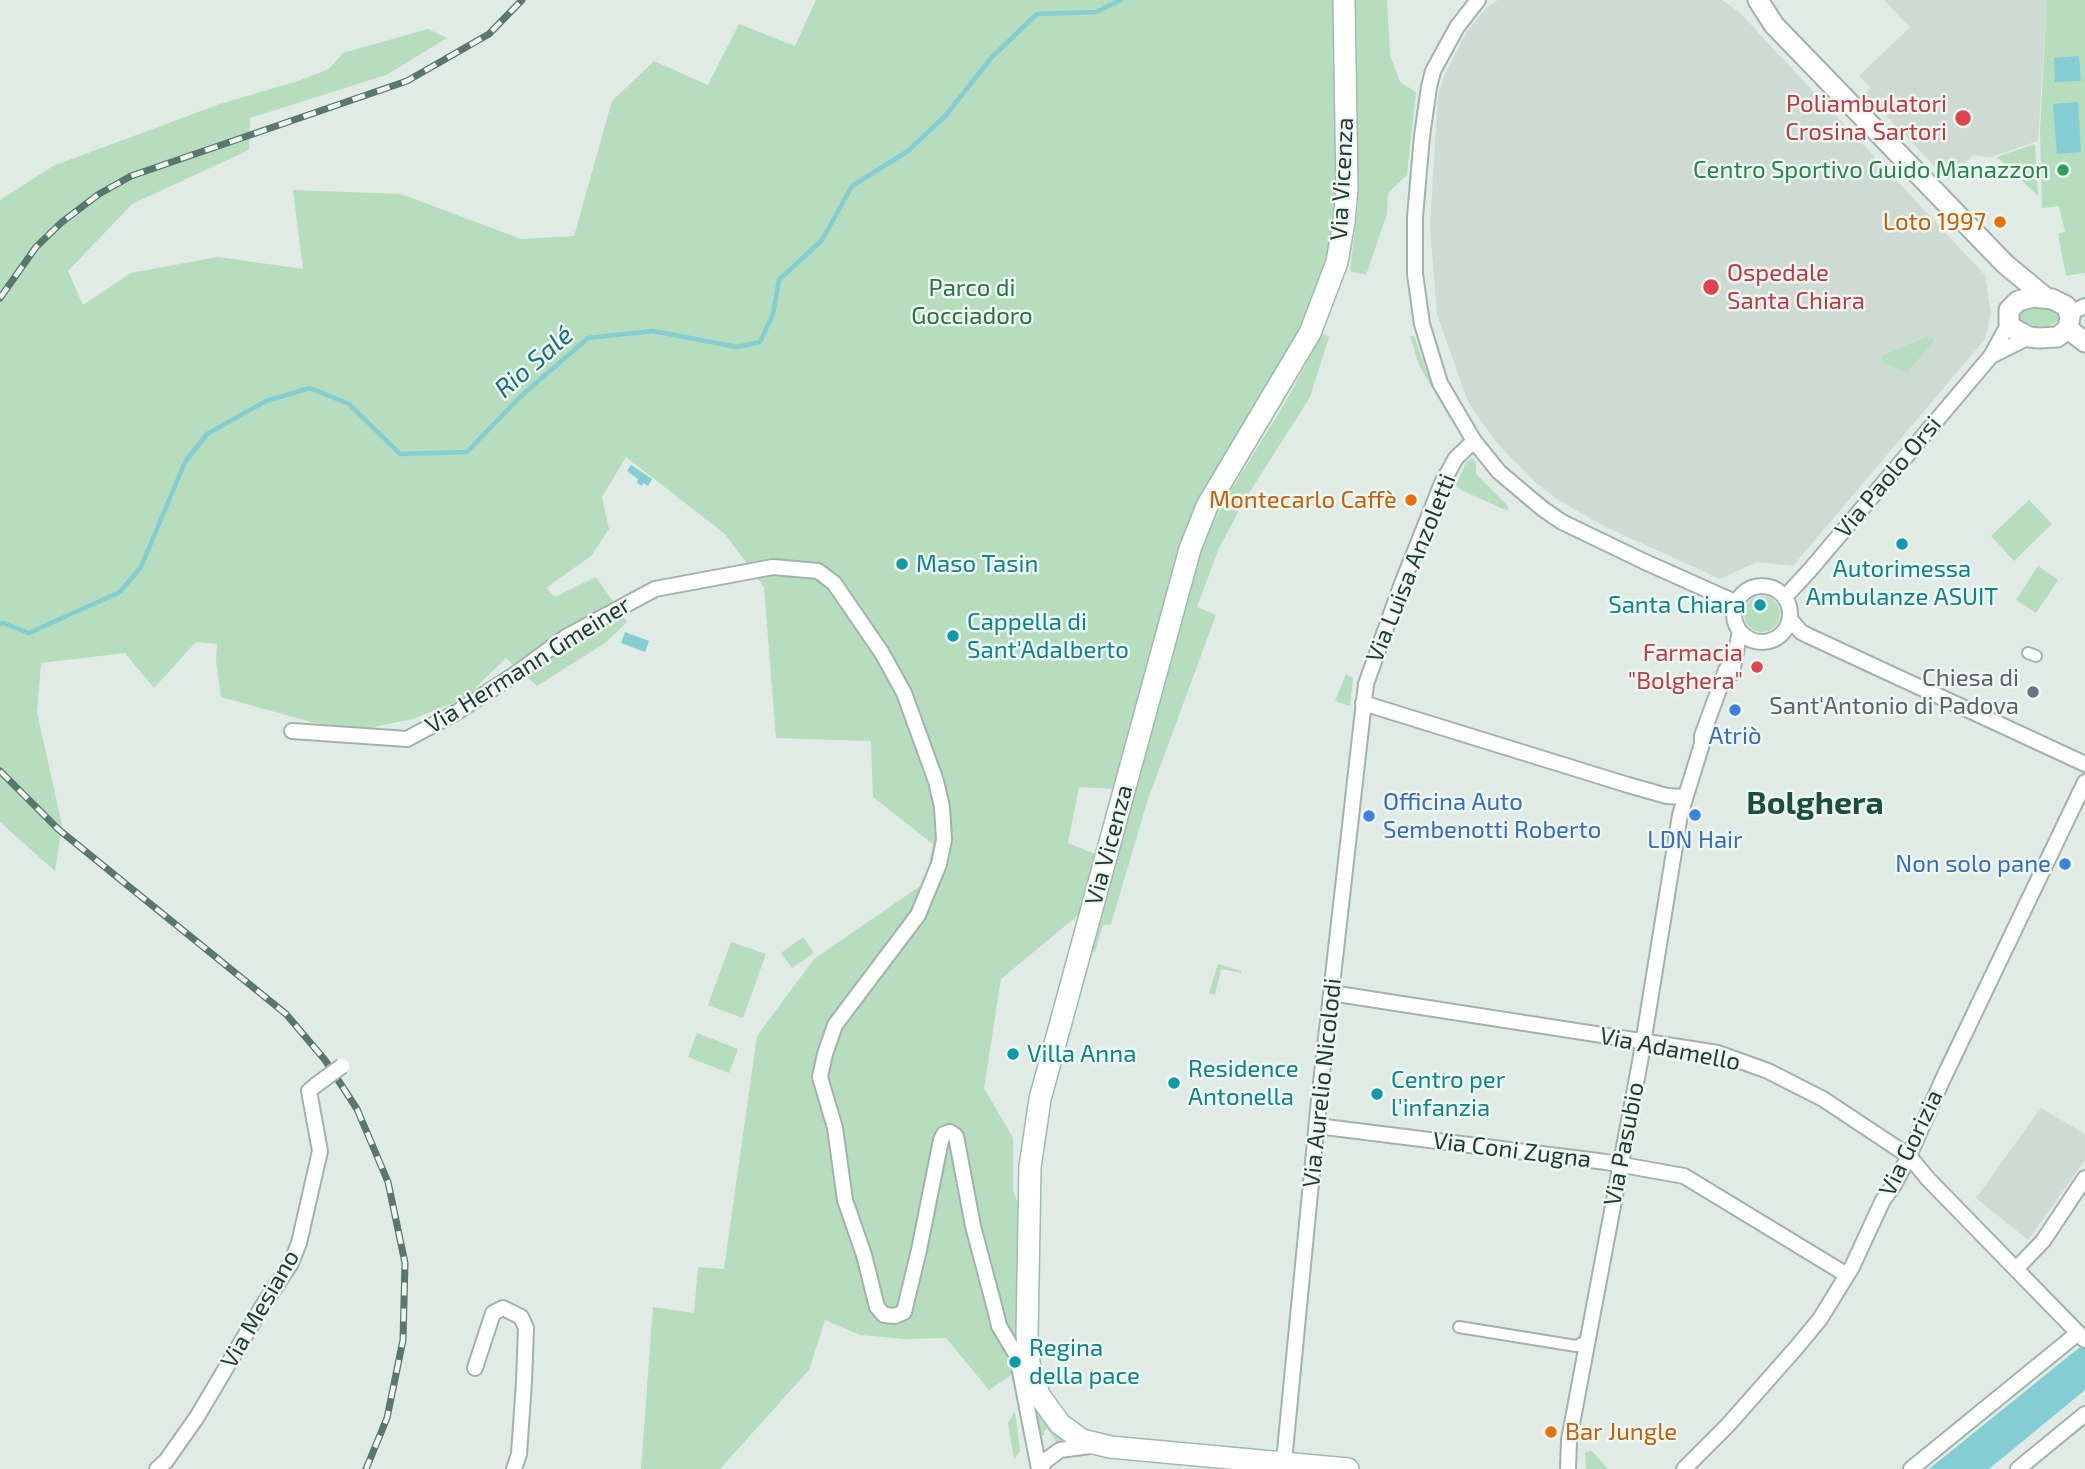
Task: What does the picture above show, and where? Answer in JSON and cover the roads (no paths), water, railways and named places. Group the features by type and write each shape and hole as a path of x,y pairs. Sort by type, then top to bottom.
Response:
{"main road":[{"name":"Via Vicenza","path":"1344,0 1347,188 1337,262 1310,333 1208,506 1190,549 1035,1120 1030,1167 1027,1335 1029,1363 1039,1395 1048,1455 1082,1440 1096,1446 1281,1466 1348,1469"}],"street":[{"path":"1478,0 1457,27 1433,71 1415,217 1415,274 1419,311 1440,383 1474,441 1499,472 1523,495 1562,522 1737,603"},
{"path":"1758,0 1774,25 2005,264 2045,297 2061,303 2074,316 2085,342"},
{"path":"2005,264 2012,328 2029,337 2057,337 2074,316"},
{"path":"2011,314 2024,298 2045,297"},
{"name":"Via Paolo Orsi","path":"1785,597 1991,356 2011,314"},
{"name":"Via Paolo Orsi","path":"1991,356 2029,337"},
{"name":"Via Luisa Anzoletti","path":"1363,703 1368,673 1442,483 1456,458 1474,441"},
{"name":"Via Hermann Gmeiner","path":"292,732 407,738 469,705 514,676 566,636 655,589 773,567 818,570 834,583 882,653 904,693 936,781 942,807 944,840 939,864 918,915 835,1025 825,1054 820,1077 835,1128 845,1200 864,1255 877,1307 884,1315 895,1316 904,1312 941,1140 950,1132 956,1136 973,1226 999,1326 1017,1356 1048,1455"},
{"path":"1762,586 1770,587 1785,597 1790,619 1782,634 1765,642 1756,641 1740,631 1734,612 1737,603 1747,591 1762,586"},
{"path":"1790,619 1801,632 2085,764"},
{"name":"Via Pasubio","path":"1556,1469 1562,1463 1567,1450 1644,1040 1684,797 1702,744 1702,736 1726,670 1732,663 1740,631"},
{"path":"1363,703 1628,785 1667,796 1684,797"},
{"name":"Via Aurelio Nicolodi","path":"1281,1466 1285,1451 1363,703"},
{"name":"Via Gorizia","path":"1684,1469 1728,1425 1796,1348 1820,1318 1847,1275 1883,1200 1909,1156 2085,782"},
{"name":"Via Adamello","path":"1331,993 1718,1053 1768,1071 1823,1099 1909,1156 1928,1180 2083,1334"},
{"name":"Via Mesiano","path":"157,1469 166,1461 197,1417 295,1253 320,1151 312,1088 342,1066"},
{"name":"Via Coni Zugna","path":"1317,1126 1620,1164 1684,1176 1847,1275"},
{"path":"2016,1269 2043,1241 2085,1178"},
{"path":"475,1368 493,1313 503,1308 521,1317 526,1328 524,1382 519,1454 514,1469"},
{"path":"1459,1326 1576,1346 1586,1343"},
{"path":"1911,1469 2083,1334"},
{"path":"2018,1469 2085,1414"},
{"name":"Via Pasubio","path":"1567,1450 1568,1469"}],"water":[{"path":"2079,56 2081,81 2055,82 2054,58"},
{"path":"2078,102 2081,152 2057,154 2053,104"},
{"path":"631,465 652,479 648,486 637,483 638,479 627,471"},
{"path":"625,632 649,641 645,652 621,643"},
{"path":"2085,1343 2085,1390 1989,1469 1929,1469"}],"waterway":[{"name":"Rio Salé","path":"0,624 29,633 120,592 141,567 185,462 207,434 266,401 310,388 349,404 400,454 467,452 520,397 588,338 653,331 737,347 760,342 773,314 779,280 822,240 852,186 908,151 946,115 992,57 1037,14 1096,12 1121,0"}],"railway":[{"path":"0,298 36,247 62,222 99,194 131,176 407,81 489,34 522,0"},
{"path":"0,771 58,829 286,1014 325,1060 357,1109 388,1182 405,1263 403,1340 387,1418 366,1469"}],"place":[{"name":"Poliambulatori Crosina Sartori","path":"1963,118"},
{"name":"Centro Sportivo Guido Manazzon","path":"2063,170"},
{"name":"Loto 1997","path":"2000,222"},
{"name":"Ospedale Santa Chiara","path":"1711,287"},
{"name":"Montecarlo Caffè","path":"1411,500"},
{"name":"Autorimessa Ambulanze ASUIT","path":"1902,544"},
{"name":"Maso Tasin","path":"902,564"},
{"name":"Santa Chiara","path":"1760,605"},
{"name":"Cappella di Sant'Adalberto","path":"953,636"},
{"name":"Farmacia \"Bolghera\"","path":"1757,667"},
{"name":"Chiesa di Sant'Antonio di Padova","path":"2033,692"},
{"name":"Atriò","path":"1735,710"},
{"name":"LDN Hair","path":"1695,815"},
{"name":"Officina Auto Sembenotti Roberto","path":"1369,816"},
{"name":"Non solo pane","path":"2065,864"},
{"name":"Villa Anna","path":"1013,1054"},
{"name":"Residence Antonella","path":"1174,1083"},
{"name":"Centro per l'infanzia","path":"1377,1094"},
{"name":"Regina della pace","path":"1015,1362"},
{"name":"Bar Jungle","path":"1551,1432"}],"district":[{"name":"Bolghera","path":"1815,803"}],"park label":[{"name":"Parco di Gocciadoro","path":"972,302"}]}
